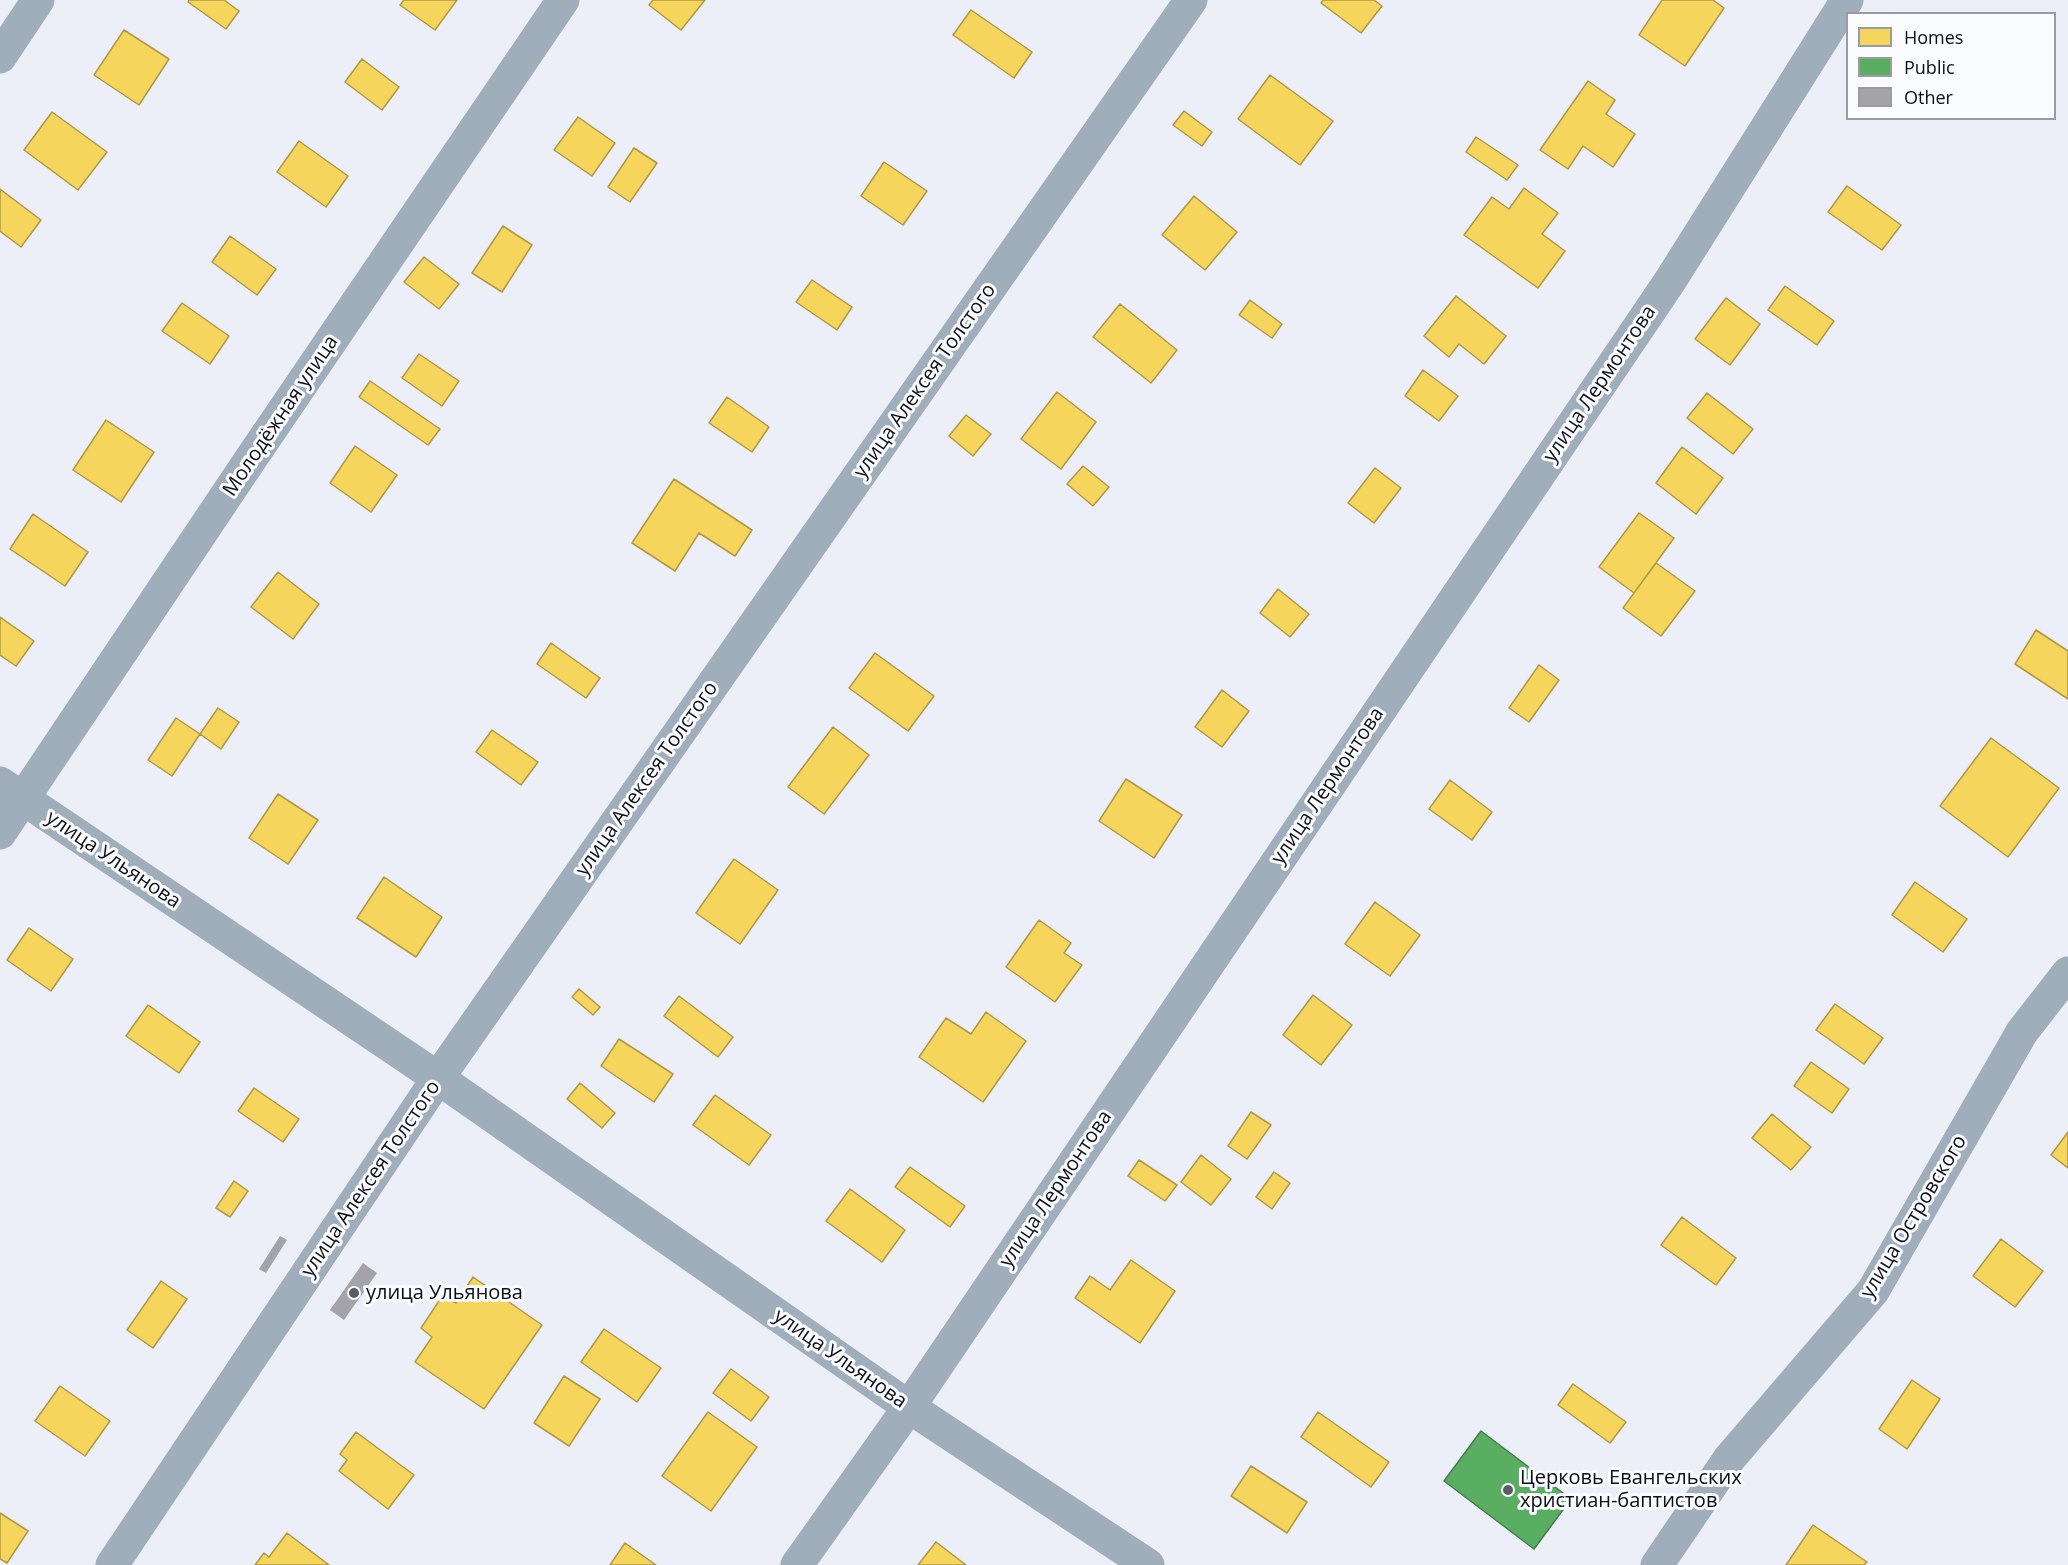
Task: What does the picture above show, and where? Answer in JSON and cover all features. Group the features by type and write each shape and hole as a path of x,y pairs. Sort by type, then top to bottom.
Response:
{"street":[{"path":"0,57 38,0"},
{"name":"Молодёжная улица","path":"0,833 12,791 252,458 563,0"},
{"name":"улица Алексея Толстого","path":"112,1565 438,1078 1191,0"},
{"name":"улица Лермонтова","path":"797,1565 909,1407 1670,281 1847,0"},
{"name":"улица Ульянова","path":"12,791 438,1078 909,1407 1148,1565"},
{"name":"улица Островского","path":"1657,1565 1729,1459 1873,1291 2022,1032 2068,973"}],"building: Homes":[{"path":"189,0 224,0 239,11 226,29 188,2"},
{"path":"404,0 457,0 435,30 400,5"},
{"path":"653,0 705,0 681,30 649,5"},
{"path":"1323,0 1374,0 1382,6 1361,33 1321,3"},
{"path":"1662,0 1713,0 1724,8 1685,66 1639,35"},
{"path":"971,10 1032,52 1014,78 953,35"},
{"path":"124,30 169,59 139,105 94,75"},
{"path":"362,59 399,87 382,110 345,82"},
{"path":"1270,75 1333,121 1300,165 1238,119"},
{"path":"1588,81 1615,100 1606,114 1635,134 1613,167 1583,146 1568,169 1540,150"},
{"path":"1184,111 1212,132 1202,146 1173,125"},
{"path":"52,112 107,152 78,190 24,150"},
{"path":"578,117 615,143 592,176 554,150"},
{"path":"1476,137 1518,165 1507,180 1466,152"},
{"path":"299,141 348,176 326,207 277,172"},
{"path":"634,148 657,163 630,202 608,187"},
{"path":"884,162 927,191 903,225 861,196"},
{"path":"1847,186 1901,225 1882,250 1828,212"},
{"path":"1524,188 1558,213 1542,234 1565,251 1538,288 1464,235 1492,197 1509,209"},
{"path":"0,189 41,220 21,247 0,231"},
{"path":"1194,196 1237,232 1205,270 1162,235"},
{"path":"503,226 532,245 502,292 472,273"},
{"path":"230,236 276,269 257,295 212,262"},
{"path":"424,257 459,284 439,309 404,282"},
{"path":"812,280 852,307 837,330 796,302"},
{"path":"1785,286 1834,321 1817,345 1768,310"},
{"path":"1456,296 1506,336 1484,364 1459,344 1449,357 1424,336"},
{"path":"1726,298 1760,324 1730,365 1695,339"},
{"path":"1250,300 1282,324 1272,338 1239,315"},
{"path":"182,303 229,336 210,364 162,331"},
{"path":"1120,304 1177,350 1151,383 1093,337"},
{"path":"419,354 459,381 442,406 402,378"},
{"path":"1423,370 1458,396 1439,421 1405,396"},
{"path":"370,381 440,429 428,445 359,397"},
{"path":"1057,392 1096,422 1061,469 1021,439"},
{"path":"1707,393 1753,429 1733,454 1687,418"},
{"path":"727,397 769,427 752,452 709,423"},
{"path":"966,415 991,434 973,456 949,436"},
{"path":"106,420 154,452 121,502 73,470"},
{"path":"355,446 397,475 371,512 330,483"},
{"path":"1682,447 1723,478 1696,514 1656,483"},
{"path":"1083,466 1109,487 1093,506 1067,484"},
{"path":"1375,468 1401,488 1374,523 1348,503"},
{"path":"674,479 752,530 735,556 699,533 675,571 632,543"},
{"path":"1639,513 1674,538 1634,593 1599,567"},
{"path":"33,514 88,552 65,586 10,549"},
{"path":"1656,563 1695,591 1661,636 1623,608"},
{"path":"278,572 319,604 293,639 251,607"},
{"path":"1278,589 1309,614 1290,637 1260,613"},
{"path":"0,617 34,641 16,666 0,655"},
{"path":"2036,630 2068,651 2068,699 2015,664"},
{"path":"551,643 600,678 586,698 537,664"},
{"path":"875,653 934,696 908,731 849,688"},
{"path":"1539,665 1559,680 1529,722 1509,708"},
{"path":"1222,690 1249,711 1222,747 1195,727"},
{"path":"218,708 239,722 221,749 200,734"},
{"path":"176,718 200,734 172,776 148,760"},
{"path":"833,727 869,755 824,814 788,787"},
{"path":"492,730 538,762 521,785 476,752"},
{"path":"1991,738 2059,788 2008,857 1940,806"},
{"path":"1126,779 1182,815 1154,858 1099,821"},
{"path":"1450,780 1492,812 1472,840 1429,809"},
{"path":"278,794 318,820 288,864 249,838"},
{"path":"734,859 778,890 740,944 696,913"},
{"path":"384,877 442,917 416,957 357,918"},
{"path":"1915,882 1967,919 1943,952 1892,915"},
{"path":"1375,902 1420,935 1390,976 1345,944"},
{"path":"1039,920 1071,943 1064,953 1082,965 1055,1002 1006,967"},
{"path":"29,928 73,959 51,991 7,960"},
{"path":"579,989 600,1007 593,1015 572,997"},
{"path":"1313,995 1352,1025 1321,1065 1283,1035"},
{"path":"679,996 733,1037 718,1057 664,1016"},
{"path":"1835,1004 1883,1038 1864,1064 1816,1030"},
{"path":"148,1005 200,1042 179,1073 126,1036"},
{"path":"986,1012 1026,1041 983,1102 919,1057 946,1018 971,1034"},
{"path":"619,1039 673,1074 654,1102 601,1066"},
{"path":"1811,1062 1849,1089 1832,1113 1794,1086"},
{"path":"580,1083 615,1113 602,1128 567,1099"},
{"path":"254,1088 299,1119 283,1142 238,1111"},
{"path":"715,1095 771,1135 749,1165 693,1125"},
{"path":"1251,1112 1271,1125 1247,1159 1228,1146"},
{"path":"1772,1114 1811,1147 1791,1170 1752,1138"},
{"path":"2068,1132 2068,1168 2051,1155"},
{"path":"1201,1155 1231,1179 1211,1205 1181,1182"},
{"path":"1139,1160 1177,1185 1165,1201 1128,1176"},
{"path":"910,1167 965,1206 950,1227 895,1187"},
{"path":"1274,1172 1290,1183 1272,1209 1256,1197"},
{"path":"234,1181 248,1191 230,1217 216,1208"},
{"path":"850,1189 905,1230 882,1262 826,1221"},
{"path":"1682,1217 1736,1258 1716,1285 1661,1245"},
{"path":"2001,1239 2043,1271 2015,1307 1973,1276"},
{"path":"1131,1260 1175,1291 1140,1343 1075,1298 1090,1276 1110,1290"},
{"path":"473,1277 542,1325 484,1409 415,1362 432,1337 421,1328 443,1295 456,1303"},
{"path":"161,1281 187,1299 153,1348 127,1330"},
{"path":"604,1329 661,1368 637,1402 581,1362"},
{"path":"731,1369 769,1397 751,1421 713,1393"},
{"path":"564,1376 600,1399 569,1446 534,1423"},
{"path":"1912,1380 1940,1399 1907,1449 1879,1429"},
{"path":"1573,1384 1626,1422 1610,1443 1558,1405"},
{"path":"60,1386 110,1421 85,1456 35,1421"},
{"path":"708,1412 757,1447 711,1511 662,1476"},
{"path":"1318,1412 1389,1462 1371,1487 1301,1437"},
{"path":"356,1432 414,1475 388,1509 339,1471 347,1460 340,1454"},
{"path":"1251,1466 1307,1502 1287,1533 1231,1496"},
{"path":"0,1513 28,1531 7,1563 0,1559"},
{"path":"1813,1525 1867,1562 1864,1565 1786,1565"},
{"path":"287,1533 329,1565 255,1565 264,1553 269,1557"},
{"path":"936,1542 966,1565 918,1565"},
{"path":"625,1543 656,1565 610,1565"}],"building: Public":[{"name":"Церковь Евангельских христиан-баптистов","path":"1481,1431 1571,1499 1534,1549 1444,1481"}],"building: Other":[{"path":"280,1236 287,1240 266,1273 259,1269"},
{"path":"363,1263 377,1273 344,1320 330,1310"}],"place":[{"name":"улица Ульянова","path":"354,1293"},
{"name":"Церковь Евангельских христиан-баптистов","path":"1508,1490"}]}
